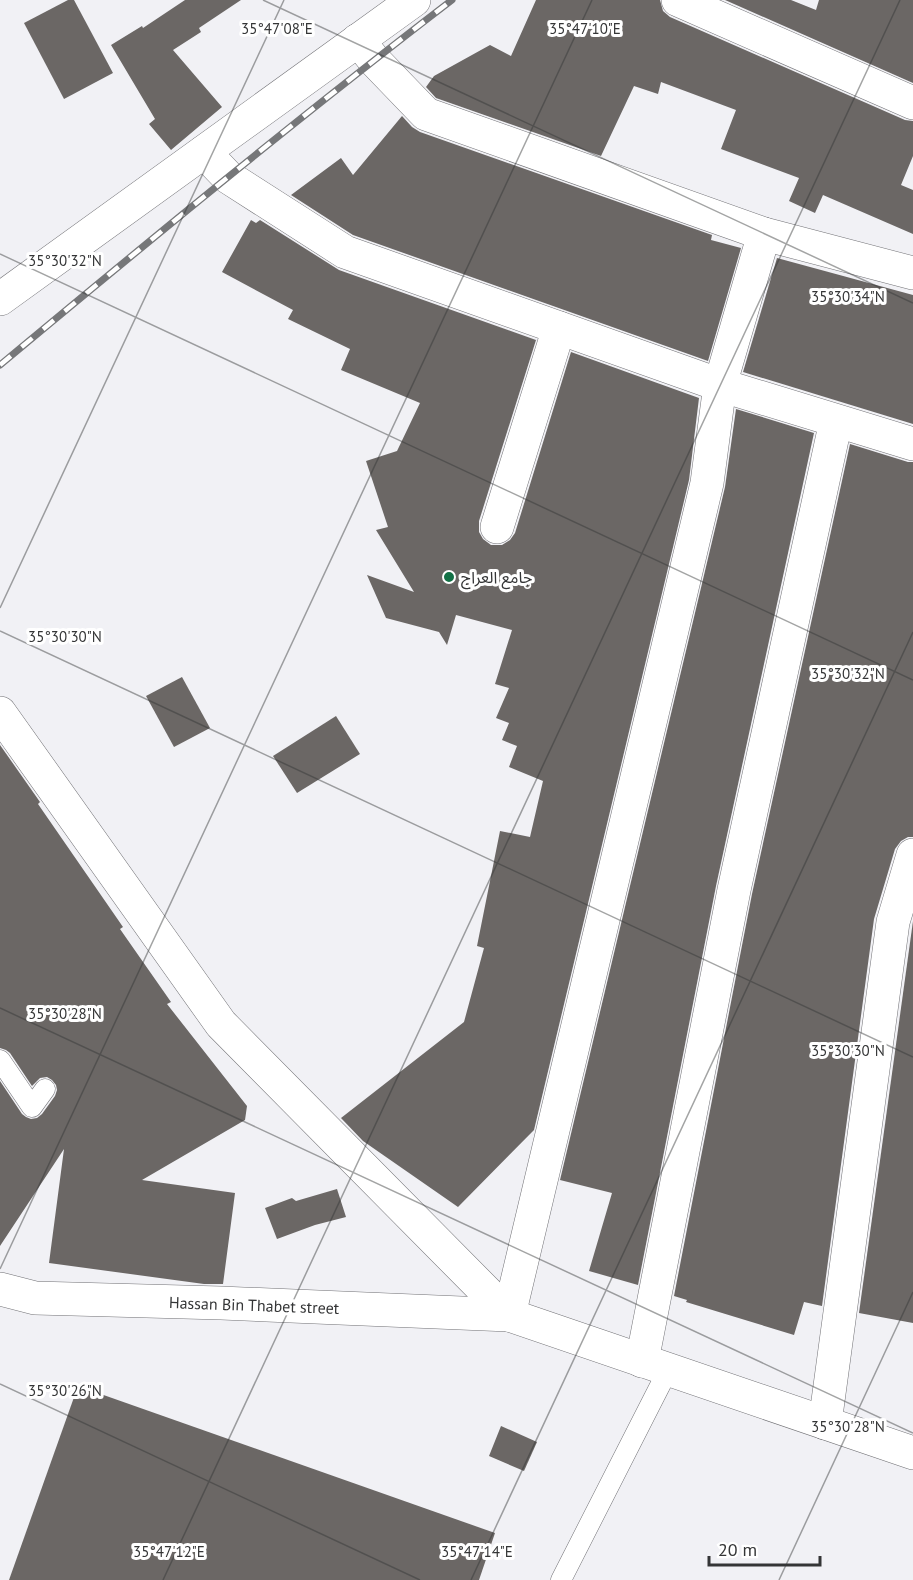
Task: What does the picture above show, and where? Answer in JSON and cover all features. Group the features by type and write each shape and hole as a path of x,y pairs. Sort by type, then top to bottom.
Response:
{"street":[{"path":"0,299 414,0"},
{"path":"678,0 913,103"},
{"path":"358,40 426,114 764,234 913,273"},
{"path":"204,152 228,177 345,252 720,385 913,444"},
{"path":"509,1315 707,483 720,385 764,234"},
{"path":"497,527 559,327"},
{"path":"655,1365 734,890 836,421"},
{"path":"0,713 221,1024 509,1315 913,1453"},
{"path":"825,1424 913,855"},
{"name":"Hassan Bin Thabet street","path":"0,1289 35,1298 509,1315"}],"lane":[{"path":"0,1060 32,1107 45,1089"},
{"path":"561,1580 655,1365"}],"building":[{"path":"68,0 74,0 113,73 64,99 24,23"},
{"path":"185,0 241,0 199,28 201,32 173,50 222,107 171,150 149,124 155,119 111,45 142,26 143,28"},
{"path":"536,0 660,0 663,11 670,17 905,120 913,121 913,156 901,185 913,190 913,234 823,195 815,213 789,201 799,178 721,149 736,110 661,82 658,94 634,86 601,156 436,98 426,87 434,76 490,45 511,56"},
{"path":"725,0 791,0 816,10 819,0 913,0 913,83"},
{"path":"402,116 420,132 712,235 711,240 741,248 708,361 353,235 291,195 341,158 353,175"},
{"path":"251,220 256,223 260,220 339,270 536,340 479,521 479,532 483,539 491,545 502,545 515,533 571,352 699,398 689,480 534,1130 458,1207 363,1141 341,1118 464,1022 484,948 477,946 500,831 530,837 543,781 509,767 517,746 502,740 509,723 496,718 509,688 495,684 512,630 456,615 447,645 439,632 386,618 367,575 414,592 376,530 388,527 366,461 397,451 420,403 341,370 350,349 288,319 293,310 222,272"},
{"path":"777,258 913,295 913,424 743,372"},
{"path":"736,409 814,433 716,886 638,1285 589,1271 612,1193 560,1180 725,487"},
{"path":"850,444 913,462 913,837 901,841 895,849 874,919 822,1306 804,1302 794,1335 686,1302 687,1300 674,1296 752,894"},
{"path":"182,677 210,728 174,747 146,696"},
{"path":"336,716 360,754 297,793 273,756"},
{"path":"0,745 123,927 120,929 171,1002 167,1004 247,1106 245,1120 142,1180 235,1193 223,1284 204,1284 49,1263 64,1149 0,1246 0,1081 22,1114 31,1119 42,1114 57,1090 56,1085 47,1077 40,1078 32,1086 10,1053 0,1048"},
{"path":"913,921 913,1323 859,1313"},
{"path":"337,1189 346,1217 277,1239 265,1208 292,1198 296,1201"},
{"path":"78,1386 495,1533 479,1580 9,1580"},
{"path":"501,1426 537,1442 524,1471 489,1456"}],"railway":[{"path":"0,365 168,226 452,0"}],"place":[{"name":"جامع العراج","path":"449,577"}]}
